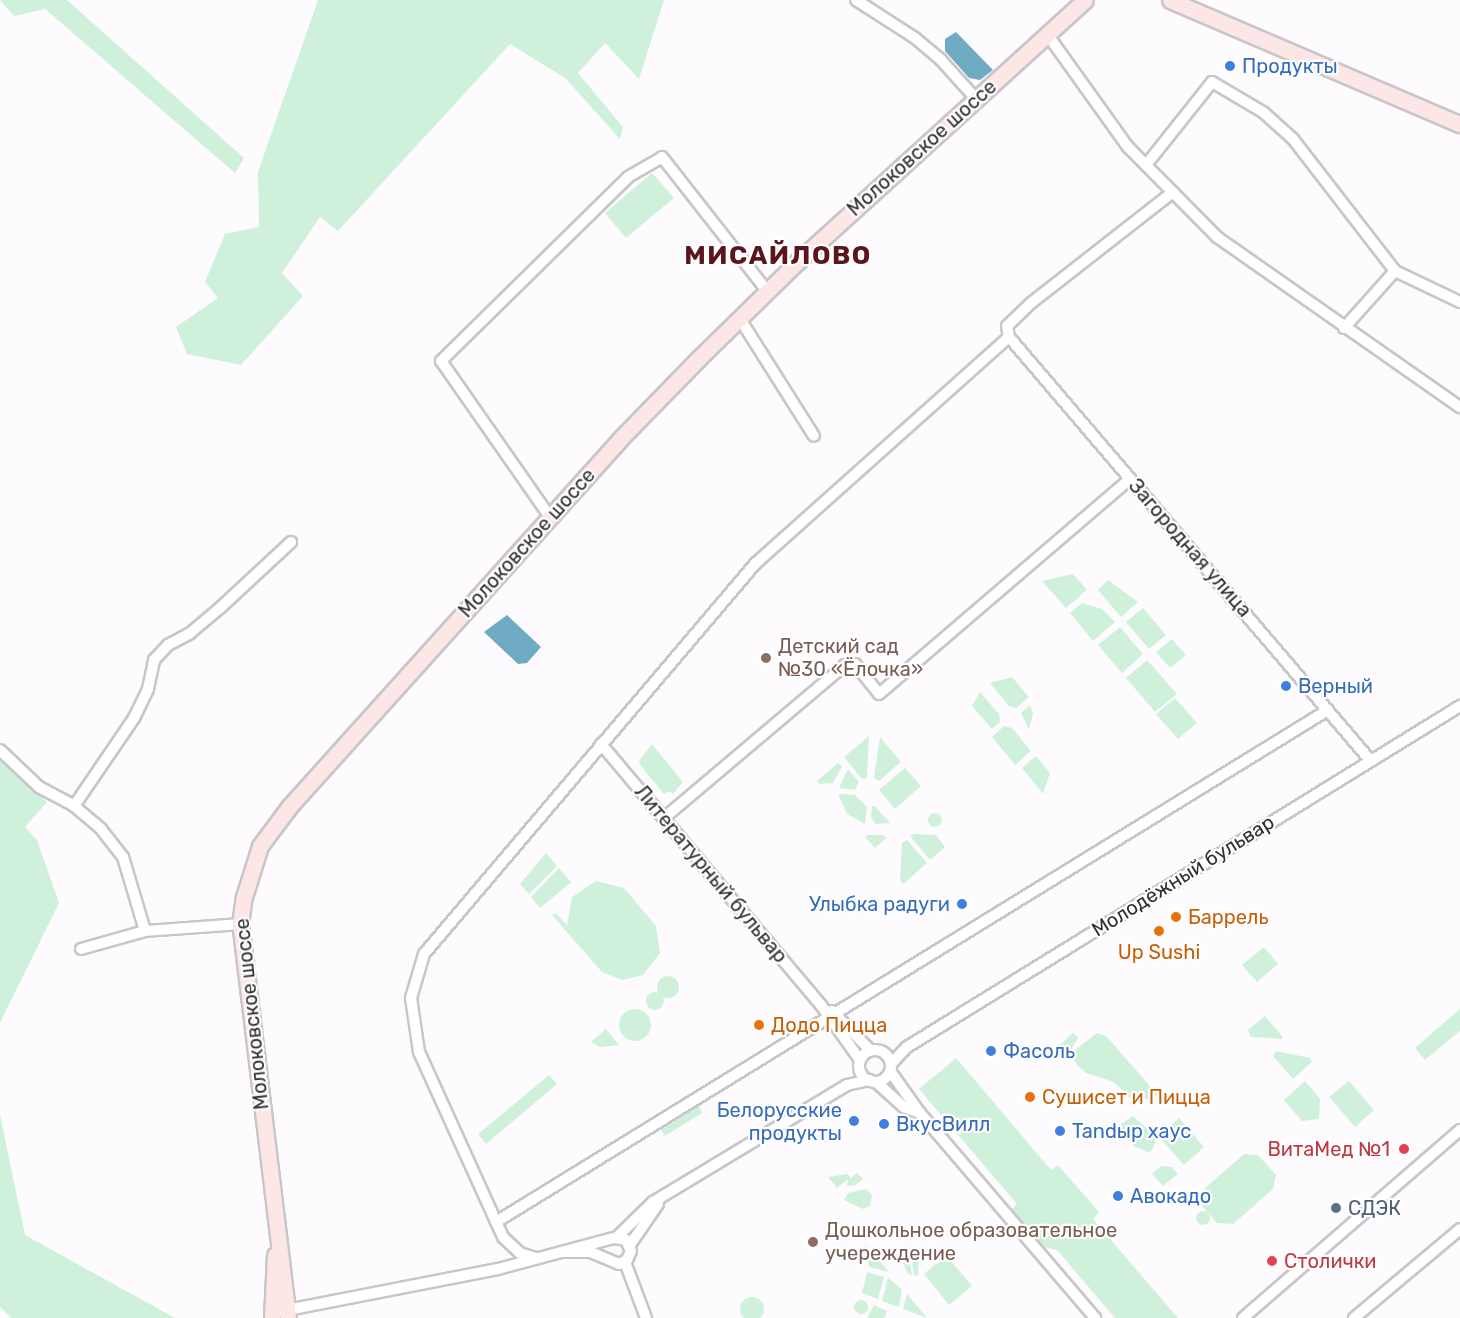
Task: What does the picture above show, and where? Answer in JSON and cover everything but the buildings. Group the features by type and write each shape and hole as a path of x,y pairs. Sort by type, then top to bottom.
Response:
{"main road":[{"name":"Молоковское шоссе","path":"289,1314 274,1216 240,924 244,897 260,846 289,807 620,439 767,291 1085,0"},
{"path":"1170,0 1460,124"},
{"name":"Молоковское шоссе","path":"273,1316 274,1216"}],"street":[{"path":"856,0 915,38 941,60 976,99"},
{"path":"1047,34 1128,147 1217,237 1460,407"},
{"path":"1146,165 1212,82 1263,112 1293,139 1395,271 1460,302"},
{"path":"550,517 441,361 628,177 662,157 767,291"},
{"path":"536,1258 509,1246 419,1052 411,1014 415,977 431,942 755,564 1009,337 1007,326 1030,303 1173,192"},
{"path":"1344,328 1395,271"},
{"path":"740,319 814,436"},
{"name":"Загородная улица","path":"1009,337 1370,760"},
{"path":"664,818 845,665 855,664 879,694 1130,479"},
{"path":"74,806 134,718 148,689 154,660 168,645 189,634 220,608 291,542"},
{"name":"Молодёжный бульвар","path":"884,1052 906,1047 1460,706"},
{"path":"496,1222 833,1017 1328,710"},
{"name":"Литературный бульвар","path":"601,744 821,1005 870,1050"},
{"path":"0,750 39,787 74,806 101,829 123,857 145,931"},
{"path":"81,949 145,931 240,924"},
{"name":"Литературный бульвар","path":"833,1017 873,1081"},
{"name":"Молодёжный бульвар","path":"873,1081 890,1068 906,1047"},
{"path":"847,1084 870,1050 884,1052 890,1068 920,1113 1095,1318"},
{"path":"606,1257 605,1246 642,1210 847,1084 873,1081 904,1107 920,1113"},
{"path":"1242,1318 1460,1130"},
{"path":"625,1262 630,1254 630,1245 643,1221 669,1193"},
{"path":"1354,1318 1460,1229"},
{"path":"273,1316 498,1269 614,1238 630,1245"},
{"path":"561,1252 591,1252 606,1257 613,1263 625,1262"},
{"path":"625,1262 646,1318"}],"green space":[{"path":"0,0 67,0 244,158 235,173 45,9 14,16"},
{"path":"318,0 664,0 639,79 605,43 578,73 623,127 620,139 565,78 510,44 338,231 320,217 282,273 303,296 241,365 187,354 176,327 218,298 205,282 225,234 259,227 258,172"},
{"path":"652,173 674,198 626,238 605,213"},
{"path":"1073,574 1087,590 1066,608 1042,581"},
{"path":"1108,580 1138,602 1121,617 1098,590"},
{"path":"1082,603 1102,609 1115,622 1093,641 1070,613"},
{"path":"1143,608 1166,635 1149,649 1126,622"},
{"path":"1120,627 1143,654 1122,673 1098,645"},
{"path":"1172,639 1186,655 1170,668 1156,652"},
{"path":"1147,660 1177,694 1155,712 1126,678"},
{"path":"1012,677 1029,697 1016,708 1009,706 990,683"},
{"path":"980,692 999,714 1000,722 992,729 972,706"},
{"path":"1175,698 1197,723 1178,739 1156,714"},
{"path":"1030,705 1033,714 1029,729 1021,713"},
{"path":"1004,726 1012,728 1031,751 1015,765 992,737"},
{"path":"869,736 867,778 862,779 844,757"},
{"path":"880,737 901,762 879,781 874,778"},
{"path":"652,744 683,782 673,794 669,791 664,794 641,766 639,761"},
{"path":"0,756 47,802 25,827 37,840 59,903 0,1023"},
{"path":"1036,756 1050,773 1043,794 1022,768"},
{"path":"838,763 842,766 833,783 819,784 817,781"},
{"path":"905,768 921,786 895,809 879,790"},
{"path":"848,769 859,782 855,790 839,788"},
{"path":"838,794 855,795 867,807 865,824 847,814"},
{"path":"872,806 875,806 890,823 876,824 871,818"},
{"path":"932,813 938,813 942,820 938,827 932,827 928,823 928,817"},
{"path":"914,834 936,835 945,847 930,860 910,836"},
{"path":"884,835 886,838 875,848 865,837"},
{"path":"907,840 927,863 903,884 900,880 902,843"},
{"path":"546,853 557,866 529,894 520,884"},
{"path":"559,868 571,882 540,908 531,897"},
{"path":"596,881 624,888 656,926 660,953 643,975 622,980 602,972 552,915 556,913 567,925 572,897"},
{"path":"1264,947 1278,964 1257,982 1242,965"},
{"path":"668,976 676,979 679,987 676,995 668,998 660,995 657,987 660,979"},
{"path":"651,992 659,992 664,997 662,1008 651,1010 646,1005 646,997"},
{"path":"635,1009 646,1014 651,1025 646,1036 635,1041 624,1036 619,1025 624,1014"},
{"path":"1460,1009 1460,1031 1425,1060 1415,1048"},
{"path":"1265,1016 1282,1039 1251,1037 1248,1030"},
{"path":"606,1029 619,1045 600,1047 591,1042"},
{"path":"1073,1033 1078,1038 1067,1056 1048,1056"},
{"path":"1097,1033 1106,1036 1157,1094 1153,1099 1131,1099 1114,1082 1086,1073 1079,1067 1072,1057 1075,1050"},
{"path":"1276,1051 1310,1058 1312,1062 1293,1079 1273,1056"},
{"path":"956,1058 1051,1170 1058,1165 1099,1212 1093,1219 1178,1318 1115,1318 1057,1250 1042,1247 1011,1210 1017,1204 919,1089"},
{"path":"549,1075 557,1084 486,1144 478,1134"},
{"path":"1305,1081 1320,1099 1319,1119 1302,1121 1284,1100"},
{"path":"1349,1081 1374,1110 1355,1127 1329,1097"},
{"path":"699,1106 702,1113 665,1136 661,1130"},
{"path":"0,1115 25,1235 175,1318 11,1318 0,1307"},
{"path":"1133,1116 1153,1134 1156,1142 1150,1153 1134,1146 1125,1136 1121,1124"},
{"path":"1179,1118 1204,1147 1184,1165 1159,1137"},
{"path":"1244,1154 1258,1155 1276,1175 1273,1189 1233,1224 1217,1223 1201,1205 1203,1190"},
{"path":"1161,1166 1172,1167 1178,1174 1163,1186 1152,1174"},
{"path":"857,1173 863,1179 855,1185 847,1186 848,1179 837,1188 828,1177 847,1174 851,1178"},
{"path":"866,1189 872,1195 870,1206 863,1209 844,1200 848,1193"},
{"path":"1200,1211 1206,1211 1210,1218 1206,1225 1200,1225 1196,1221 1196,1215"},
{"path":"865,1244 889,1272 869,1267"},
{"path":"904,1249 908,1253 912,1275 908,1274 899,1255"},
{"path":"915,1250 919,1254 918,1275 914,1276 911,1254"},
{"path":"946,1255 972,1286 949,1305 924,1274"},
{"path":"867,1272 884,1277 878,1299 862,1293"},
{"path":"888,1278 902,1289 899,1307 882,1301"},
{"path":"907,1294 927,1318 903,1309"},
{"path":"752,1297 760,1301 764,1309 760,1317 752,1321 744,1317 740,1309 744,1301"},
{"path":"858,1300 864,1300 868,1307 864,1314 858,1314 854,1310 854,1304"},
{"path":"874,1305 887,1311 884,1318 867,1318"}],"water":[{"path":"956,32 993,70 980,80 969,78 945,51 945,39"},
{"path":"507,615 541,647 527,663 518,664 484,632"}],"place":[{"name":"Продукты","path":"1230,66"},
{"name":"Детский сад №30 «Ёлочка»","path":"766,658"},
{"name":"Верный","path":"1286,686"},
{"name":"Улыбка радуги","path":"962,904"},
{"name":"Баррель","path":"1176,917"},
{"name":"Up Sushi","path":"1159,931"},
{"name":"Додо Пицца","path":"759,1025"},
{"name":"Фасоль","path":"991,1051"},
{"name":"Сушисет и Пицца","path":"1030,1097"},
{"name":"Белорусские продукты","path":"854,1121"},
{"name":"ВкусВилл","path":"884,1124"},
{"name":"Tandыр хаус","path":"1060,1131"},
{"name":"ВитаМед №1","path":"1404,1149"},
{"name":"Авокадо","path":"1118,1196"},
{"name":"СДЭК","path":"1336,1208"},
{"name":"Дошкольное образовательное учереждение","path":"813,1242"},
{"name":"Столички","path":"1272,1261"}],"district":[{"name":"МИСАЙЛОВО","path":"778,256"}]}
